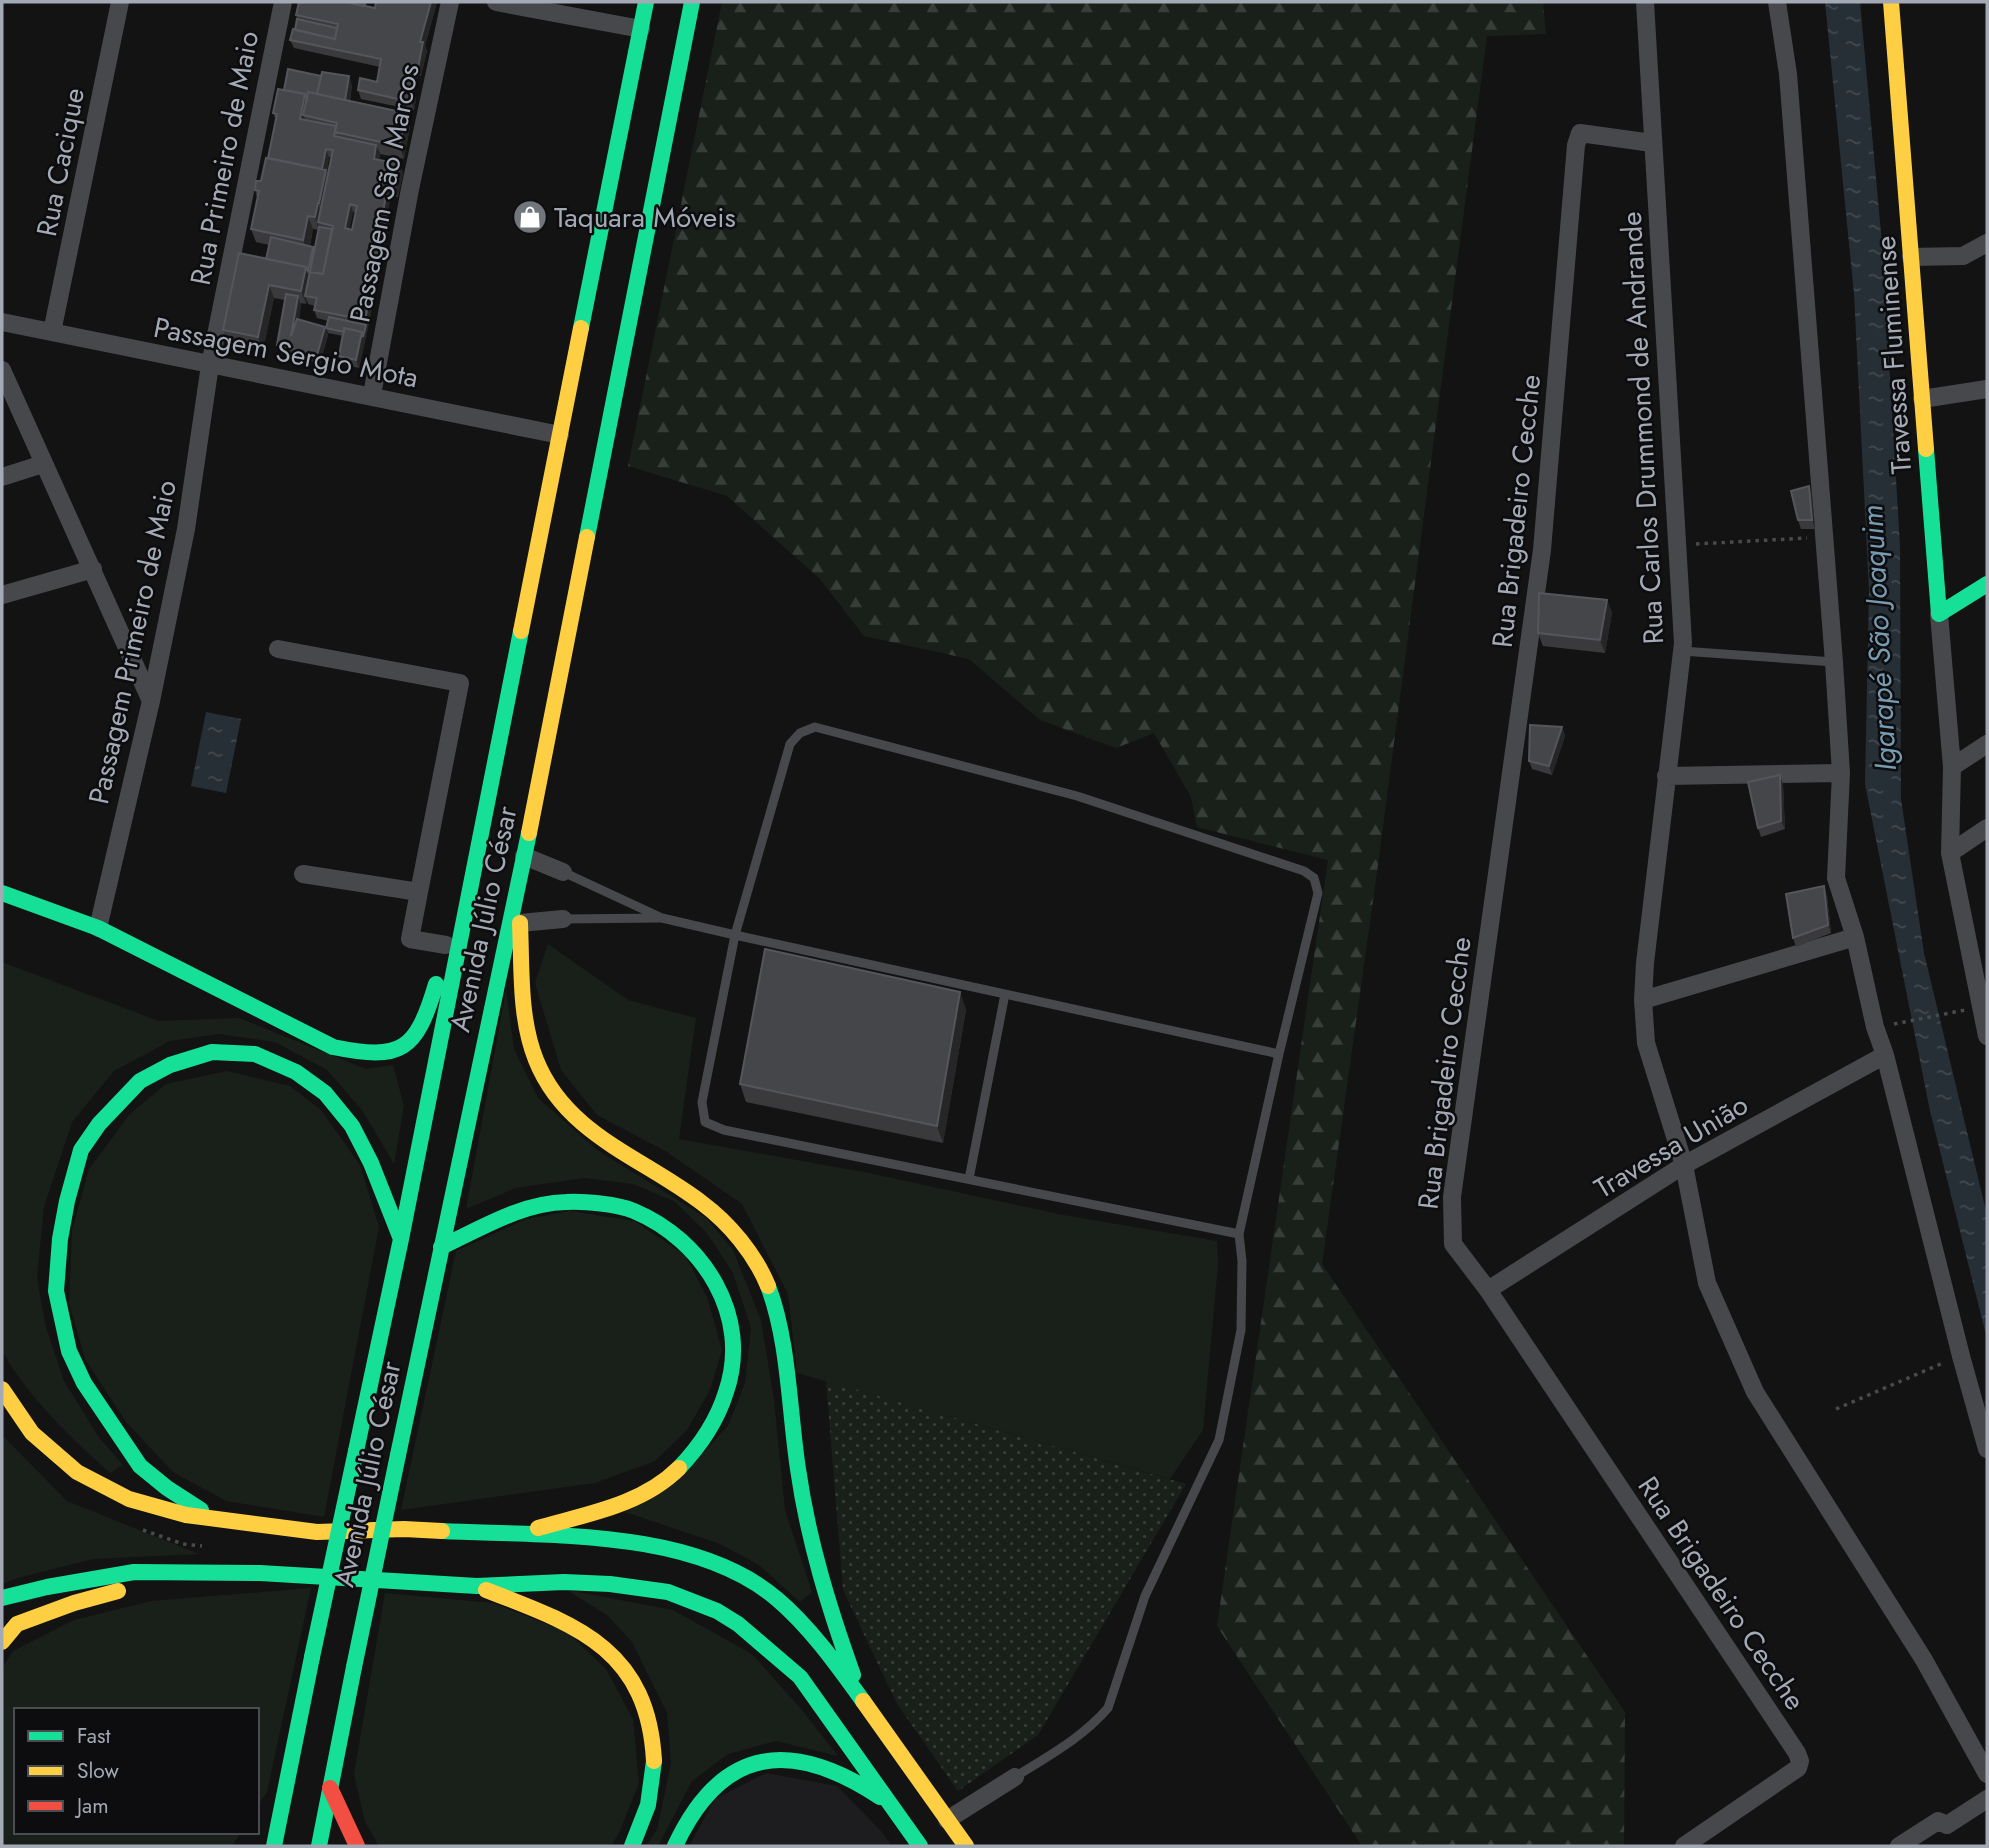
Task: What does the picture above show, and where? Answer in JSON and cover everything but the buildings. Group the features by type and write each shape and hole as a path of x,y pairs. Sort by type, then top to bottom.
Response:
{"main road":[{"name":"Avenida Júlio César","path":"267,1842 281,1809 401,1239 646,2"},
{"name":"Avenida Júlio César","path":"319,1846 441,1247 517,892 692,2"},
{"name":"Travessa Fluminense","path":"1891,2 1939,614"},
{"path":"1939,614 1987,584"},
{"path":"2,893 97,928 333,1047 369,1055 397,1052 407,1046 428,1014 446,945 456,883 481,836"},
{"path":"517,892 527,1032 536,1062 554,1097 574,1118 614,1150 702,1202 738,1239 763,1274 778,1317 799,1474 819,1569 860,1698"},
{"path":"215,1520 140,1466 84,1383 68,1351 56,1291 67,1201 81,1150 99,1124 140,1081 170,1065 212,1052 255,1054 296,1072 325,1093 352,1126 371,1163 401,1239"},
{"path":"441,1247 531,1208 555,1202 631,1209 667,1227 698,1252 721,1287 728,1310 732,1350 724,1399 702,1443 684,1463 659,1485 619,1505 514,1535"},
{"path":"2,1390 32,1433 77,1472 130,1499 186,1515 317,1532 404,1530 624,1540 696,1555 743,1575 776,1598 804,1626 860,1698 966,1846"},
{"path":"2,1598 134,1572 260,1573 477,1586 564,1582 610,1584 668,1592 717,1611 760,1641 800,1677 920,1846"},
{"path":"2,1642 17,1624 74,1603 130,1588 223,1584 260,1573"},
{"path":"477,1586 570,1624 601,1644 621,1664 638,1690 651,1722 655,1747 654,1773 643,1826 632,1846"},
{"path":"675,1846 695,1809 727,1777 770,1759 790,1760 836,1771 854,1779 891,1805"},
{"path":"330,1788 357,1846"}],"street":[{"name":"Rua Cacique","path":"52,332 120,2"},
{"name":"Rua Primeiro de Maio","path":"210,365 283,2"},
{"name":"Passagem São Marcos","path":"372,395 410,189 450,2"},
{"path":"496,2 641,29"},
{"name":"Rua Carlos Drummond de Andrande","path":"1645,2 1682,651 1665,776 1643,1000 1646,1043 1684,1165 1707,1283 1755,1392 1924,1660 1987,1774"},
{"path":"1777,2 1788,74 1834,662 1841,773 1836,878 1855,937 1875,1027 1885,1055 1987,1449"},
{"name":"Rua Brigadeiro Cecche","path":"1652,143 1580,134 1576,145 1542,550 1452,1197 1453,1244 1488,1290 1800,1761 1798,1768 1684,1846"},
{"path":"1911,257 1963,256 1987,243"},
{"name":"Passagem Sergio Mota","path":"2,322 560,435"},
{"name":"Passagem Primeiro de Maio","path":"97,928 151,701 186,529 210,365"},
{"path":"2,370 151,701"},
{"path":"1923,399 1987,389"},
{"path":"2,477 43,464"},
{"path":"2,595 93,569"},
{"name":"Travessa Fluminense","path":"1939,614 1952,767 1950,853 1985,1019"},
{"path":"278,649 460,683 410,939 446,945"},
{"path":"1952,767 1987,744"},
{"path":"1665,776 1841,773"},
{"path":"1950,853 1987,828"},
{"path":"524,856 563,873"},
{"path":"303,874 419,892"},
{"path":"520,923 563,919"},
{"path":"1643,1000 1855,937"},
{"name":"Travessa União","path":"1488,1290 1684,1165 1885,1055"},
{"path":"947,1821 1015,1777"},
{"path":"1899,1846 1938,1821 1947,1825 1987,1799"}],"lane":[{"path":"1682,651 1834,662"},
{"path":"1015,1777 1073,1741 1108,1708 1145,1596 1219,1440 1241,1330 1242,1261 1238,1234 1318,893 1314,878 1304,871 1077,796 815,727 800,733 790,744 735,935 702,1102 705,1122 724,1130 1238,1234"},
{"path":"563,873 662,918 1279,1054"},
{"path":"563,919 662,918"},
{"path":"969,1180 1005,994"}],"path":[{"path":"1678,545 1823,537"},
{"path":"1875,1027 1985,1019"},
{"path":"1836,1409 1961,1356"}],"shaded area":[{"path":"766,1773 837,1786 892,1846 689,1846 715,1799"}],"green space":[{"path":"722,2 1543,2 1546,34 1487,36 1377,872 1322,1264 1625,1712 1624,1846 1362,1846 1217,1626 1328,860 1197,827 1191,797 1154,733 1116,748 1040,720 969,659 864,636 820,579 727,496 628,466"},
{"path":"548,944 628,1000 696,1018 679,1139 869,1173 1063,1215 1217,1241 1218,1265 1203,1430 1170,1479 797,1373 788,1294 742,1204 667,1152 597,1115 561,1070 535,983"},
{"path":"2,962 159,1021 239,1018 366,1069 393,1065 404,1106 394,1164 362,1110 327,1070 275,1042 219,1034 170,1041 114,1071 72,1122 44,1207 37,1277 45,1324 64,1381 98,1436 123,1465 110,1473 65,1431 37,1400 2,1351"},
{"path":"506,990 514,1049 538,1098 597,1150 705,1217 733,1250 761,1320 774,1400 785,1510 812,1592 800,1602 759,1565 718,1543 625,1512 674,1484 728,1426 745,1383 751,1328 733,1273 707,1233 674,1201 633,1184 584,1178 516,1188 466,1209"},
{"path":"227,1071 290,1086 321,1110 360,1165 379,1227 324,1517 226,1501 173,1472 126,1422 85,1359 69,1303 72,1230 89,1169 130,1114 166,1084"},
{"path":"570,1211 634,1221 685,1255 707,1297 722,1350 710,1390 687,1430 655,1461 595,1483 401,1510 456,1251 526,1219"},
{"path":"826,1381 1186,1484 1038,1735 958,1791 897,1704 843,1590"},
{"path":"2,1435 67,1501 199,1554 93,1559 2,1584"},
{"path":"311,1588 267,1792 259,1804 259,1708 14,1708 14,1834 240,1834 232,1846 3,1846 2,1668 13,1651 74,1620 151,1601"},
{"path":"567,1590 673,1610 752,1654 802,1710 838,1756 776,1741 728,1754 692,1781 658,1846 646,1846 657,1830 671,1763 667,1713 632,1642 607,1615"},
{"path":"385,1593 493,1603 567,1632 606,1669 633,1719 639,1783 611,1846 379,1846 365,1822 354,1774"}],"water":[{"name":"Igarapé São Joaquim","path":"1825,2 1860,2 1882,244 1900,545 1901,799 1924,953 1987,1215 1987,1339 1930,1111 1865,784 1869,590 1854,294"},
{"path":"206,712 241,719 226,793 191,786"}],"traffic: fast":[{"path":"581,328 646,2"},
{"path":"587,537 692,2"},
{"path":"1926,449 1939,614 1987,584"},
{"path":"356,1451 401,1239 521,631"},
{"path":"398,1455 529,833"},
{"path":"2,893 98,928 333,1047 375,1052 391,1051 403,1046 421,1024 436,984"},
{"path":"201,1510 140,1466 84,1383 69,1351 56,1291 60,1239 81,1150 99,1124 140,1081 170,1065 212,1052 255,1054 296,1072 325,1093 352,1126 371,1163 401,1239"},
{"path":"441,1247 517,1212 549,1203 573,1202 610,1205 634,1211 659,1224 681,1241 700,1261 716,1284 727,1309 732,1336 732,1364 726,1392 713,1423 679,1468"},
{"path":"768,1286 784,1353 807,1522 853,1675"},
{"path":"312,1657 356,1451"},
{"path":"354,1667 398,1455"},
{"path":"442,1531 617,1540 704,1559 743,1576 777,1599 812,1634 863,1701"},
{"path":"2,1598 134,1572 260,1573 477,1586 564,1582 610,1584 668,1592 717,1611 738,1624 800,1677 920,1846"},
{"path":"274,1846 312,1657"},
{"path":"319,1846 354,1667"},
{"path":"675,1846 694,1813 714,1788 737,1771 762,1762 789,1760 817,1766 848,1778 880,1797"},
{"path":"632,1846 648,1805 654,1761"}],"traffic: slow":[{"path":"1891,2 1926,449"},
{"path":"521,631 581,328"},
{"path":"529,833 587,537"},
{"path":"520,923 522,993 527,1027 536,1060 549,1086 566,1108 586,1126 679,1187 722,1220 749,1251 768,1286"},
{"path":"2,1389 32,1433 77,1472 129,1499 186,1515 317,1532 404,1529 442,1531"},
{"path":"538,1528 631,1500 664,1481 679,1468"},
{"path":"486,1590 578,1630 602,1647 622,1667 638,1692 649,1723 654,1761"},
{"path":"2,1642 17,1624 74,1603 118,1591"},
{"path":"863,1701 966,1846"}],"traffic: jam":[{"path":"330,1788 357,1846"}],"place":[{"name":"Taquara Móveis","path":"530,217"}]}
